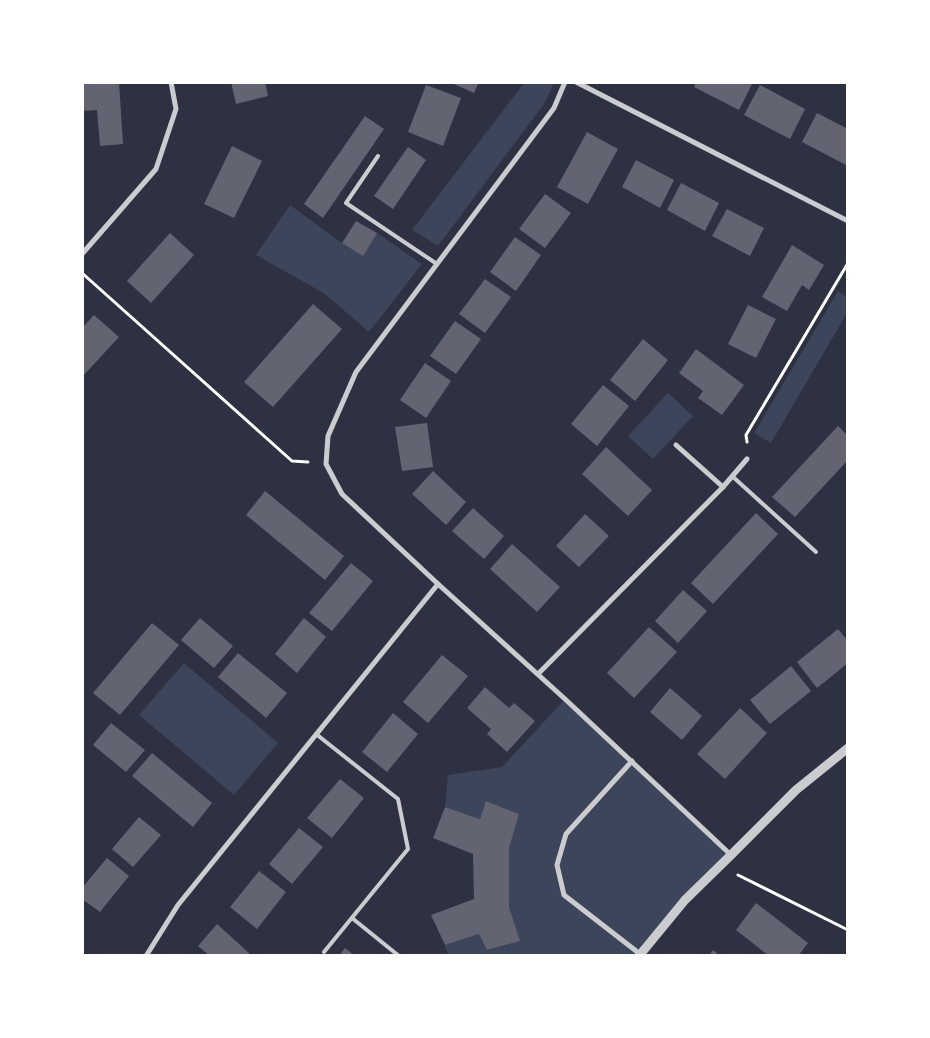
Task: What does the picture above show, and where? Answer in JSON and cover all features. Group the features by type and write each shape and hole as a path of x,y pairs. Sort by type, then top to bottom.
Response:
{"street":[{"path":"82,254 156,169 176,109 171,82"},
{"path":"565,82 554,108 356,372 328,436 326,464 342,494 632,761 730,855"},
{"path":"576,82 848,221"},
{"path":"676,445 723,487"},
{"path":"538,674 723,487 747,459"},
{"path":"146,956 178,905 438,584"},
{"path":"632,761 566,834 557,864 564,895 640,954 685,900 730,855 796,790 848,748"}],"lane":[{"path":"378,156 346,203 437,264"},
{"path":"732,476 816,552"},
{"path":"316,734 398,799 408,849 324,952"},
{"path":"352,918 398,956"}],"path":[{"path":"747,459 746,435 848,263"},
{"path":"82,274 292,461 326,464"},
{"path":"720,866 848,930"}],"shaded area":[{"path":"524,83 554,83 544,104 438,246 412,230"},
{"path":"290,205 342,243 377,233 422,264 369,332 325,294 256,255"},
{"path":"838,291 847,297 847,313 771,443 754,433"},
{"path":"668,393 693,416 653,459 628,436"},
{"path":"184,663 278,743 234,795 139,715"},
{"path":"565,699 731,855 639,955 448,955 445,945 479,934 487,950 519,941 509,907 509,848 519,814 486,801 480,819 445,807 448,775 502,767"}],"building":[{"path":"82,82 119,82 123,144 100,146 97,110 82,111"},
{"path":"231,82 265,82 268,96 236,104"},
{"path":"449,82 479,82 474,93"},
{"path":"696,82 753,82 739,110 694,87"},
{"path":"426,85 461,98 443,146 408,132"},
{"path":"760,85 805,109 790,139 744,115"},
{"path":"817,113 848,129 848,166 802,142"},
{"path":"365,116 384,129 323,218 304,204"},
{"path":"587,132 618,149 588,204 557,187"},
{"path":"232,146 262,161 234,218 204,204"},
{"path":"408,147 426,160 393,209 374,196"},
{"path":"636,160 674,180 660,208 622,187"},
{"path":"681,183 719,203 705,231 667,210"},
{"path":"545,194 571,213 545,248 519,229"},
{"path":"727,209 764,228 750,256 712,236"},
{"path":"356,221 377,233 363,256 342,243"},
{"path":"170,233 194,255 151,303 127,281"},
{"path":"515,237 541,255 516,291 490,272"},
{"path":"792,245 824,265 809,290 802,285 787,311 762,297"},
{"path":"485,279 511,297 485,333 459,314"},
{"path":"313,304 342,329 273,407 244,382"},
{"path":"748,305 776,319 756,358 728,344"},
{"path":"94,315 119,337 82,377 82,328"},
{"path":"455,321 481,339 456,374 430,356"},
{"path":"643,339 668,360 635,401 610,380"},
{"path":"696,349 744,385 722,415 698,398 703,391 679,373"},
{"path":"425,363 451,381 426,418 400,400"},
{"path":"603,385 629,406 597,446 571,424"},
{"path":"427,423 433,467 402,471 395,427"},
{"path":"838,426 848,436 848,460 795,517 772,497"},
{"path":"606,447 652,490 628,516 582,474"},
{"path":"433,471 466,502 446,525 412,494"},
{"path":"265,491 344,556 325,580 246,515"},
{"path":"473,508 504,536 484,559 452,531"},
{"path":"756,513 778,534 713,604 691,583"},
{"path":"585,514 609,536 579,567 556,546"},
{"path":"512,544 560,587 537,612 490,569"},
{"path":"351,563 373,581 332,631 309,613"},
{"path":"683,590 707,611 678,643 655,621"},
{"path":"200,618 233,646 214,668 181,640"},
{"path":"304,618 326,637 297,673 275,654"},
{"path":"152,623 179,645 120,715 93,693"},
{"path":"649,627 677,652 634,698 607,673"},
{"path":"838,629 848,641 848,663 817,688 797,662"},
{"path":"238,653 287,693 266,718 218,677"},
{"path":"442,655 468,676 428,723 403,702"},
{"path":"791,666 811,691 770,724 750,700"},
{"path":"485,687 509,708 514,703 535,721 507,752 487,734 491,729 467,708"},
{"path":"670,688 702,716 682,740 650,712"},
{"path":"740,708 767,733 725,779 697,754"},
{"path":"393,713 418,734 387,772 362,752"},
{"path":"111,723 145,750 126,772 93,745"},
{"path":"152,753 212,803 193,827 132,776"},
{"path":"340,779 364,798 332,838 307,818"},
{"path":"486,801 519,814 509,848 509,907 520,941 487,950 479,934 445,945 431,915 474,899 473,854 433,838 445,807 480,819"},
{"path":"139,817 161,835 133,867 112,849"},
{"path":"299,828 323,847 292,884 269,864"},
{"path":"107,858 129,876 100,912 82,899 82,888"},
{"path":"259,871 286,892 257,929 230,907"},
{"path":"756,903 808,943 798,956 769,956 736,930"},
{"path":"217,924 252,956 210,956 198,946"},
{"path":"345,948 355,956 339,956"},
{"path":"713,950 720,956 709,956"}]}
